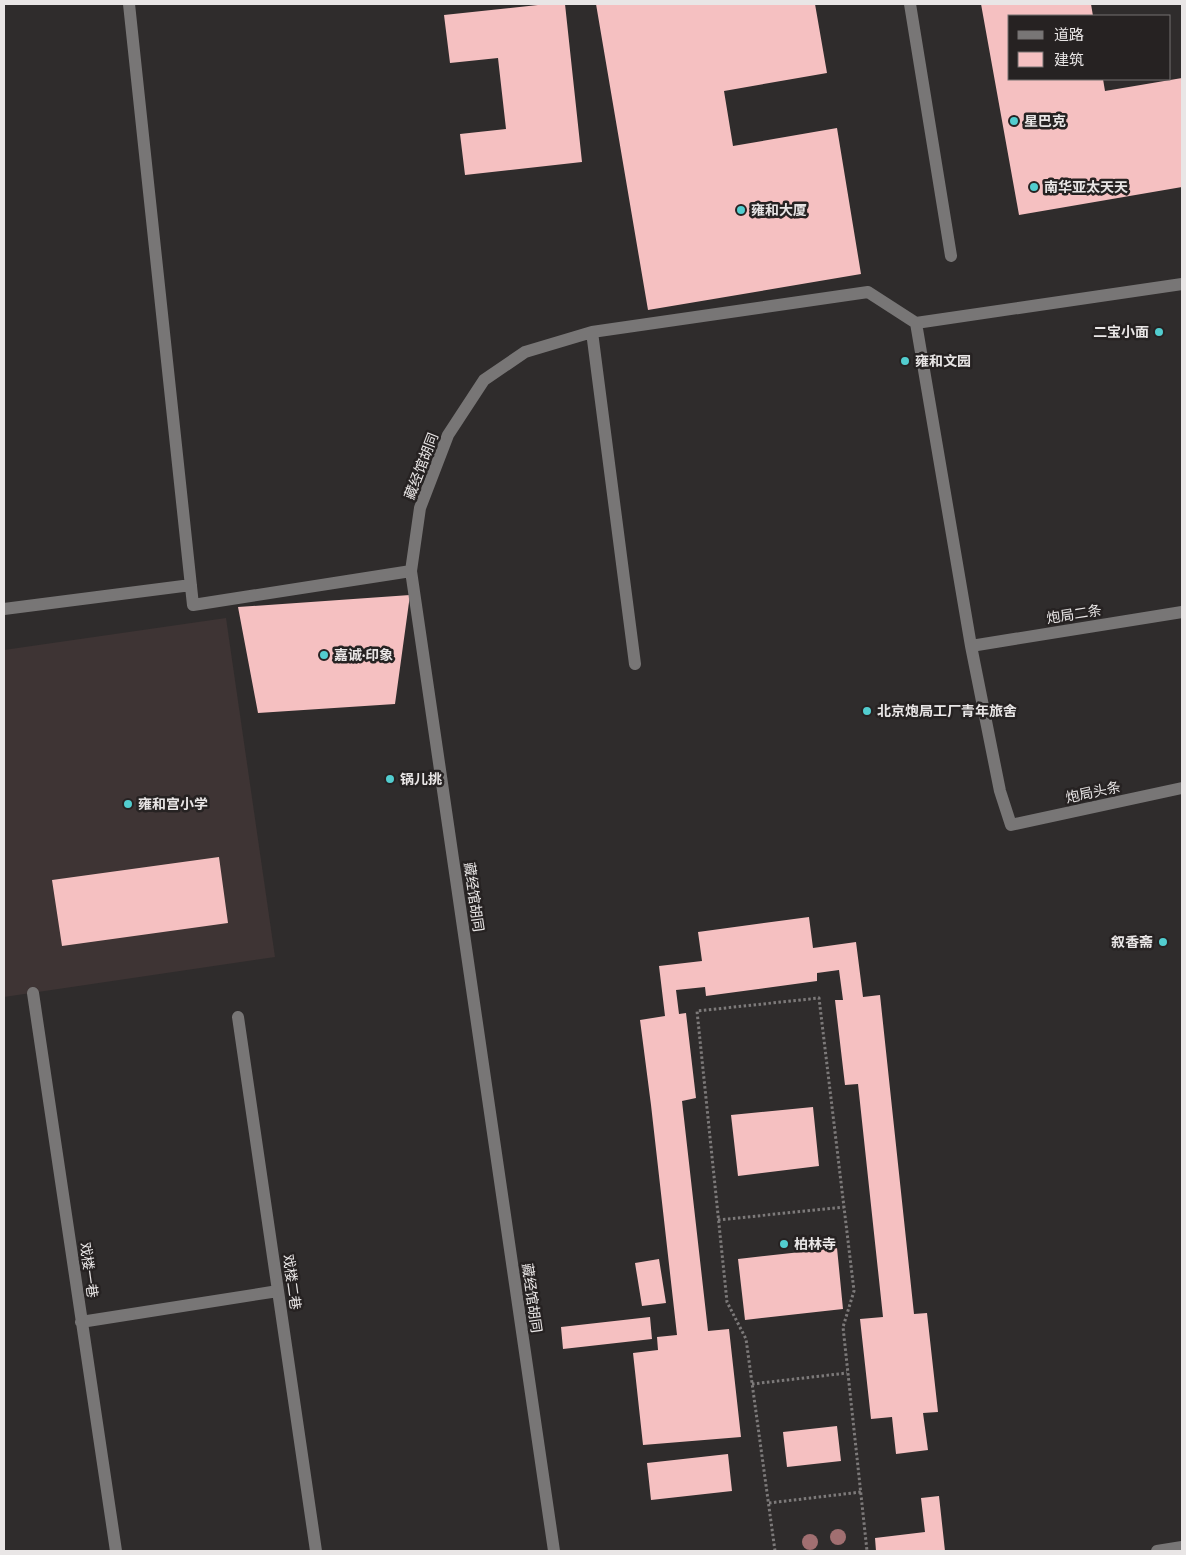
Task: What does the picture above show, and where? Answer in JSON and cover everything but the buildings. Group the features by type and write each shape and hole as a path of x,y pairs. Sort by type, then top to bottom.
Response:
{"street":[{"path":"129,4 193,605 411,571"},
{"path":"910,4 951,256"},
{"path":"971,646 916,323 1182,284"},
{"name":"藏经馆胡同","path":"554,1551 411,571 420,508 448,435 484,380 525,352 592,332 868,292 916,323"},
{"path":"592,332 635,664"},
{"path":"4,609 191,585"},
{"name":"炮局二条","path":"971,646 1182,612"},
{"name":"炮局头条","path":"971,646 1000,791 1011,825 1182,788"},
{"name":"戏楼一巷","path":"33,993 116,1551"},
{"name":"戏楼二巷","path":"238,1017 316,1551"},
{"path":"81,1322 278,1291"},
{"path":"1157,1551 1182,1547"}],"path":[{"path":"775,1551 746,1339 726,1302 697,1011 819,998 854,1291 843,1327 867,1551"},
{"path":"718,1220 844,1207"},
{"path":"752,1384 848,1373"},
{"path":"768,1503 861,1492"}],"shaded area":[{"name":"雍和宫小学","path":"226,618 275,957 4,997 4,650"}],"place":[{"name":"星巴克","path":"1014,121"},
{"name":"南华亚太天天","path":"1034,187"},
{"name":"雍和大厦","path":"741,210"},
{"name":"二宝小面","path":"1159,332"},
{"name":"雍和文园","path":"905,361"},
{"name":"嘉诚·印象","path":"324,655"},
{"name":"北京炮局工厂青年旅舍","path":"867,711"},
{"name":"锅儿挑","path":"390,779"},
{"name":"雍和宫小学","path":"128,804"},
{"name":"叙香斋","path":"1163,942"},
{"name":"柏林寺","path":"784,1244"}]}
